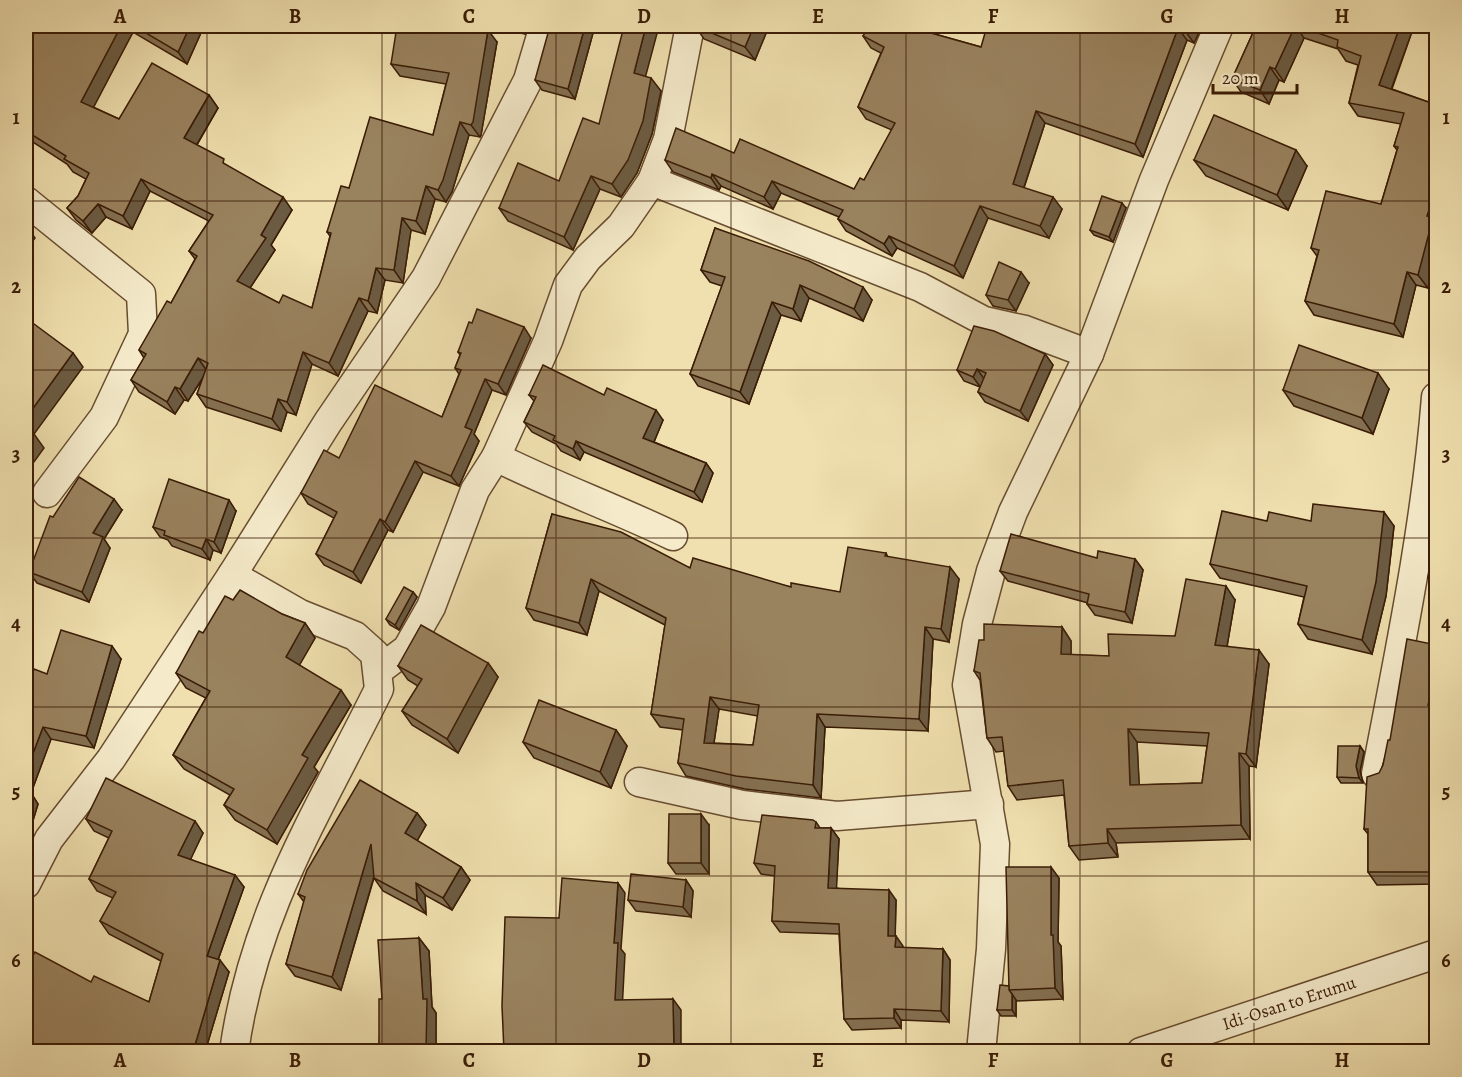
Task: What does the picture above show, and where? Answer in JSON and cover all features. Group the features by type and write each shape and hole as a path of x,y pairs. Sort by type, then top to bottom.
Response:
{"street":[{"path":"26,884 49,839 111,759 232,575 328,422 426,278 528,80 544,26"},
{"path":"379,670 407,649 431,607 476,490 496,457 548,341 568,285 588,258 621,226 652,181 668,139 690,26"},
{"path":"981,1052 994,898 994,844 967,685 976,624 991,571 1013,512 1089,354 1154,180 1220,26"},
{"path":"652,181 909,283 984,321 1025,330 1089,354"},
{"path":"26,201 141,294 143,334 109,406 47,493"},
{"path":"1376,774 1419,550 1430,472 1437,397"},
{"path":"496,457 586,500 630,515 673,536"},
{"path":"232,575 300,614 355,636 375,654 379,670 379,688 291,859 252,959 238,1021 234,1052"},
{"path":"639,782 742,805 837,816 989,804"},
{"name":"Idi-Osan to Erumu","path":"1141,1052 1437,954"}],"building":[{"path":"38,26 121,26 81,102 119,119 152,63 209,95 184,138 224,159 223,163 283,197 261,235 266,238 237,281 279,303 283,295 312,308 331,233 327,232 341,186 349,188 370,117 433,135 449,73 391,64 397,26 460,26 488,30 473,122 471,125 460,122 443,180 438,190 426,186 416,221 402,218 394,270 376,268 368,301 359,298 329,363 303,352 287,402 278,399 272,419 197,394 208,363 198,358 180,389 175,387 167,402 131,380 146,354 139,350 167,301 171,303 197,256 189,251 213,215 141,179 123,216 98,204 83,221 67,208 78,196 89,173 64,159 66,156 26,131 26,48"},
{"path":"134,26 190,26 178,52"},
{"path":"550,26 585,26 568,89 535,80"},
{"path":"624,26 646,26 634,73 651,78 643,121 628,160 612,184 591,176 564,237 499,208 518,163 559,181 583,118 599,124"},
{"path":"695,26 754,26 745,47"},
{"path":"869,26 906,26 981,47 987,26 1188,26 1185,31 1178,28 1135,144 1036,111 1013,184 1053,197 1040,226 980,206 954,266 889,236 884,244 838,219 843,210 772,181 764,197 712,174 711,178 665,160 676,128 734,153 740,139 854,189 860,178 864,180 895,123 858,107 884,47 863,36"},
{"path":"1256,26 1295,26 1275,69 1270,67 1260,90 1232,79"},
{"path":"1298,26 1400,26 1379,85 1437,105 1437,185 1427,216 1433,218 1418,275 1407,272 1394,324 1305,301 1319,250 1311,248 1326,191 1381,204 1398,147 1394,146 1404,113 1349,103 1361,56 1337,47 1338,40"},
{"path":"1214,115 1296,150 1277,195 1194,160"},
{"path":"1102,196 1122,203 1109,237 1090,230"},
{"path":"715,228 809,261 863,287 854,309 800,285 793,309 772,302 740,392 690,374 725,277 701,270"},
{"path":"999,262 1021,272 1008,300 986,295"},
{"path":"477,309 524,327 498,384 485,379 465,427 472,430 451,476 415,461 385,522 380,519 353,572 316,554 337,512 301,493 324,450 339,458 375,385 442,417 461,370 455,368 461,353 458,352 469,322 472,323"},
{"path":"26,318 73,353 26,418"},
{"path":"974,326 994,331 1045,354 1020,411 978,392 986,373 977,369 973,377 957,370"},
{"path":"1299,345 1378,373 1362,418 1283,390"},
{"path":"543,365 604,395 607,388 656,410 643,438 706,463 694,492 576,441 573,449 553,440 555,436 524,422 536,397 529,395"},
{"path":"26,427 34,433 26,445"},
{"path":"79,477 114,499 93,533 103,537 82,592 29,572 50,516 53,517"},
{"path":"169,479 229,500 214,542 206,539 202,549 164,535 165,531 153,527"},
{"path":"1313,504 1384,512 1376,582 1362,640 1298,624 1307,586 1210,564 1222,511 1267,521 1269,512 1311,521"},
{"path":"552,514 621,532 690,568 693,558 791,587 791,583 840,592 848,547 950,567 941,629 925,627 919,719 817,714 813,785 736,776 678,763 684,719 651,714 666,618 591,579 579,623 526,608","holes":["710,697 759,705 753,745 704,743"]},
{"path":"1011,534 1097,558 1098,551 1135,559 1125,612 1087,604 1089,594 1000,571"},
{"path":"1437,539 1437,580 1428,578"},
{"path":"1186,579 1226,586 1215,645 1259,650 1246,754 1239,753 1241,825 1107,829 1108,843 1069,846 1063,780 1008,786 1002,737 987,738 980,673 974,671 979,640 984,640 984,624 1062,627 1061,654 1109,656 1108,634 1175,636","holes":["1128,729 1209,733 1202,783 1130,785"]},
{"path":"404,587 413,592 395,625 386,619"},
{"path":"240,590 282,614 305,623 286,657 341,690 302,755 308,758 267,830 224,805 234,789 173,755 210,691 176,673 199,631 203,633 225,596 233,600"},
{"path":"421,625 488,663 447,739 402,711 422,679 398,666"},
{"path":"61,630 112,646 86,736 43,727 26,772 26,685 28,686 34,669 47,674"},
{"path":"1407,639 1437,645 1437,666 1428,705 1437,706 1437,872 1368,872 1368,829 1364,829 1367,777 1379,773 1383,765 1388,740 1390,740"},
{"path":"539,700 616,730 600,772 523,742"},
{"path":"1338,746 1360,746 1356,766 1359,778 1337,777"},
{"path":"106,778 195,821 178,855 235,875 207,956 220,960 193,1052 26,1052 26,966 35,952 91,982 94,976 149,1002 163,954 100,921 116,892 89,879 112,831 86,819"},
{"path":"360,780 417,813 405,833 461,867 443,898 416,883 417,901 374,878 371,844 332,977 286,964 305,897 298,894 307,870"},
{"path":"26,790 30,791 26,804"},
{"path":"669,814 701,814 701,863 668,863"},
{"path":"762,815 813,820 816,822 815,828 831,828 828,888 889,890 888,936 896,936 895,947 943,949 941,1011 894,1009 894,1018 844,1019 839,924 772,921 775,866 754,863"},
{"path":"1006,867 1051,867 1051,935 1053,935 1055,988 1009,990"},
{"path":"631,874 686,880 683,907 628,900"},
{"path":"562,878 618,883 614,943 618,943 615,1000 673,999 674,1052 504,1052 502,1006 505,917 559,918"},
{"path":"419,938 423,999 427,999 426,1052 390,1052 390,1045 379,1045 379,999 382,999 378,940"},
{"path":"1000,985 1009,986 1012,994 1012,1010 997,1010"}]}
